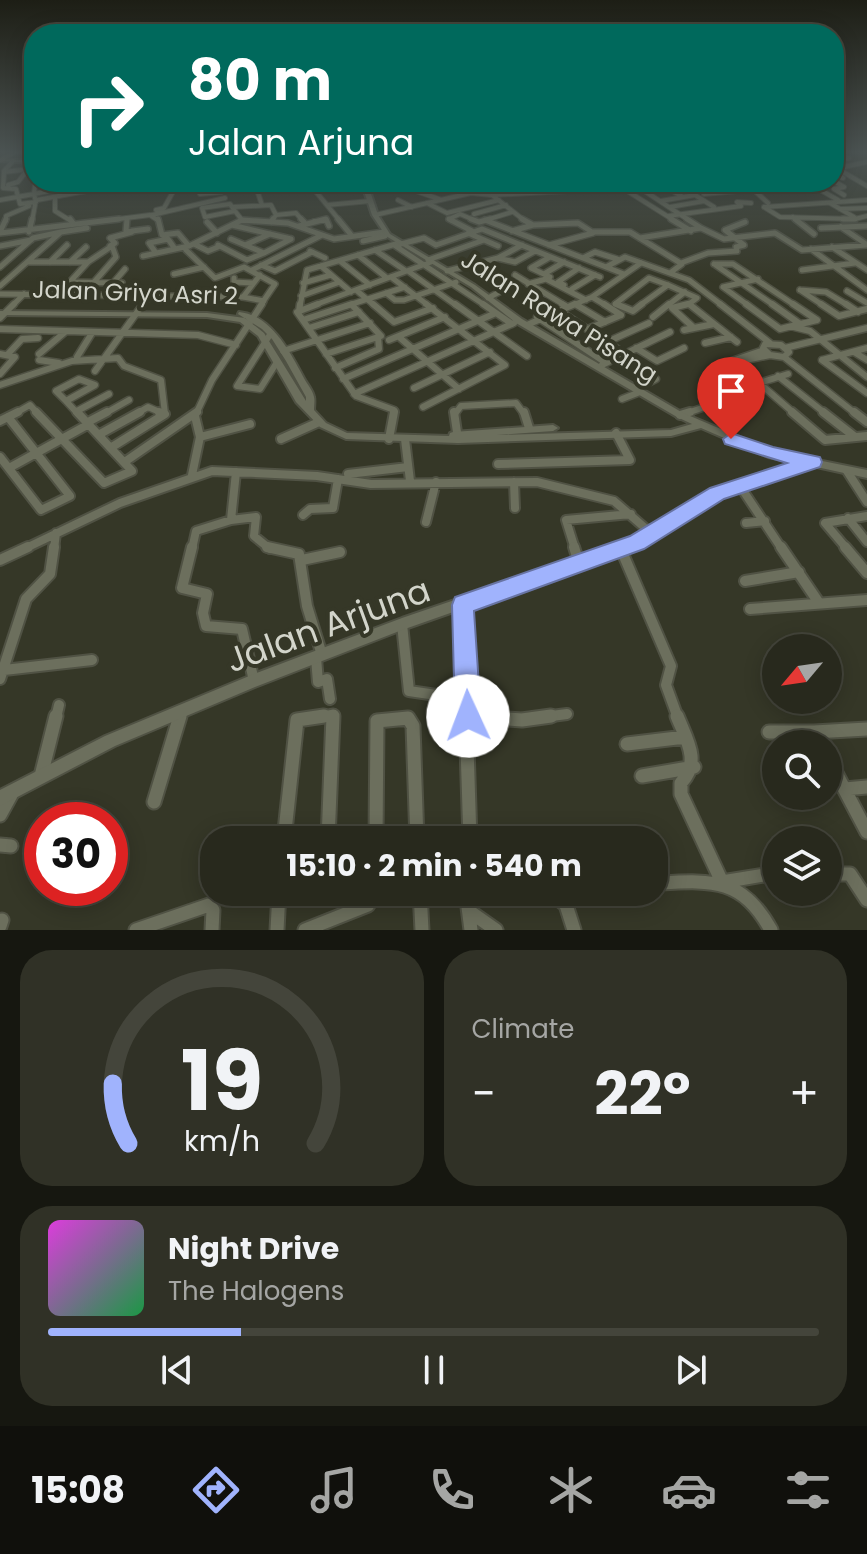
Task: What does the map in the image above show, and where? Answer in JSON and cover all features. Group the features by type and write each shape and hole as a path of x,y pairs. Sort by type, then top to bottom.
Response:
{"street":[{"path":"32,239 29,236 35,195"},
{"path":"0,232 6,226 3,219 45,195"},
{"path":"0,200 19,196 20,204 64,195"},
{"path":"150,215 149,211 164,208 171,195"},
{"path":"211,196 218,195"},
{"path":"0,232 127,219 221,195"},
{"path":"222,195 242,220"},
{"path":"259,195 262,205"},
{"path":"318,195 352,236"},
{"name":"Jalan Rawa Pisang","path":"368,195 386,234 398,244 447,271 520,323 602,365 680,415 771,454 867,474"},
{"path":"429,195 439,199"},
{"path":"375,215 454,195"},
{"path":"495,195 501,196"},
{"path":"427,203 447,213 505,195"},
{"path":"638,195 691,231"},
{"path":"653,195 721,239"},
{"path":"661,201 693,195"},
{"path":"670,207 700,195"},
{"path":"705,195 714,207"},
{"path":"761,195 770,202 758,203 780,217 856,219 854,217"},
{"path":"825,195 854,217 867,216"},
{"path":"764,207 812,204 842,195"},
{"path":"501,196 512,212 533,225"},
{"path":"55,197 55,211 68,216 73,223"},
{"path":"718,198 727,206"},
{"path":"828,198 867,200"},
{"path":"398,200 413,208"},
{"path":"327,205 370,201"},
{"path":"668,216 714,207 741,206 736,201 751,203"},
{"path":"812,204 837,219"},
{"path":"233,207 222,214 204,217 202,208 271,205 276,215"},
{"path":"474,214 506,205"},
{"path":"797,205 814,216"},
{"path":"779,206 814,234"},
{"path":"840,209 867,208"},
{"path":"498,246 449,219 460,214 478,222 512,212"},
{"path":"271,222 276,215 296,213 301,224 334,239 386,234"},
{"path":"222,214 229,223 248,231 274,232 291,239 239,264 241,267"},
{"path":"126,461 195,416 212,380 275,283 241,267 216,278 178,233 162,235 158,217 150,215"},
{"path":"498,225 522,218"},
{"path":"127,219 126,231 148,229"},
{"path":"173,261 165,253 190,246 217,233 229,223 242,220 301,224 326,219 329,226"},
{"path":"485,220 624,274"},
{"path":"207,222 217,233"},
{"path":"681,263 708,253 737,251 736,247 744,245 725,230 745,222"},
{"path":"2,282 73,223"},
{"path":"245,245 288,223"},
{"path":"512,231 533,225 549,227 576,223 593,233"},
{"path":"821,228 867,226"},
{"path":"549,227 568,240"},
{"path":"840,227 867,245"},
{"path":"2,247 41,235 87,228"},
{"path":"640,238 701,228"},
{"path":"436,245 483,229 598,276 572,289"},
{"path":"447,271 544,243 632,229 640,238 681,263"},
{"path":"58,295 88,262 115,243 110,238 132,231"},
{"path":"143,256 190,246 208,251 248,231"},
{"path":"661,231 667,235"},
{"path":"708,241 775,233 806,249 865,289"},
{"path":"363,241 386,234"},
{"path":"252,270 322,235"},
{"path":"261,238 279,246"},
{"path":"389,439 393,409 354,394 303,320 299,311 307,270 424,238 448,253"},
{"path":"0,267 32,239"},
{"path":"156,253 149,243 168,239 175,249"},
{"path":"231,239 264,253"},
{"path":"299,311 484,240"},
{"path":"490,250 509,240"},
{"path":"814,241 822,248"},
{"path":"49,262 67,245"},
{"path":"856,245 867,253"},
{"path":"788,252 867,245"},
{"path":"94,282 117,256 110,246"},
{"path":"298,246 325,258"},
{"path":"70,262 86,247"},
{"path":"218,247 249,260"},
{"path":"832,247 867,270"},
{"path":"498,258 515,262 530,248"},
{"path":"375,250 527,356"},
{"path":"274,271 312,252"},
{"path":"583,258 596,252 617,259"},
{"path":"358,255 405,287 505,365 423,407"},
{"path":"550,257 531,268 621,315 588,329"},
{"path":"606,267 625,257 681,278 767,348 786,354 821,340 867,328"},
{"path":"340,261 370,285"},
{"path":"28,262 88,262"},
{"path":"427,262 458,281 496,313 520,323"},
{"path":"544,274 564,262"},
{"path":"758,279 741,283 723,287 779,328 800,324 818,320 758,279 725,262 714,264 741,283 800,324 810,331 836,356 867,377"},
{"path":"289,263 301,269"},
{"path":"354,394 492,332 589,298 641,263"},
{"path":"670,273 683,267 681,263"},
{"path":"802,270 855,263"},
{"path":"261,265 283,276"},
{"path":"321,266 392,321 433,308"},
{"path":"174,274 204,267"},
{"path":"558,282 579,268"},
{"path":"113,283 125,269"},
{"path":"243,297 260,275"},
{"path":"303,283 331,275"},
{"path":"515,275 567,307"},
{"path":"234,278 234,282 253,283"},
{"path":"668,285 633,311 615,304 648,278 668,285 685,292 700,297"},
{"path":"681,278 700,297 767,348 786,354 867,419"},
{"path":"528,284 546,279 589,298"},
{"path":"395,300 417,296 458,281"},
{"path":"70,282 122,283"},
{"path":"301,296 340,282"},
{"path":"303,320 405,287"},
{"path":"488,298 507,288"},
{"path":"865,289 847,291 867,303"},
{"path":"858,312 826,292 800,290 837,315 858,312 867,309"},
{"path":"607,342 651,320 685,292"},
{"path":"386,293 413,316"},
{"path":"0,294 243,297 264,301"},
{"path":"3,312 24,294"},
{"path":"95,371 150,295"},
{"path":"694,328 672,308 689,304 700,297"},
{"path":"575,304 605,322"},
{"path":"689,304 734,340 705,343"},
{"path":"335,368 379,349 378,337 381,336 352,305"},
{"path":"558,310 625,354"},
{"name":"Jalan Griya Asri 2","path":"3,312 138,312 216,315 252,321 283,351 310,397 310,408"},
{"path":"309,328 359,312"},
{"path":"343,379 496,313"},
{"path":"389,340 445,317"},
{"path":"540,317 602,365 670,332"},
{"path":"283,351 370,323"},
{"path":"684,330 714,324"},
{"path":"800,324 810,331"},
{"path":"0,329 198,335 236,345"},
{"path":"60,363 39,357 65,332"},
{"path":"77,357 92,333"},
{"path":"268,336 237,386 261,389 277,362"},
{"name":"Jalan Griya Asri 2","path":"268,336 277,362 297,397 310,408 319,422"},
{"path":"326,354 378,337"},
{"path":"399,337 459,389"},
{"path":"4,354 22,339 38,338"},
{"path":"829,346 867,360"},
{"path":"636,348 657,361 684,348"},
{"path":"680,415 732,398 734,388 726,364 767,348"},
{"path":"867,348 822,360 867,393"},
{"path":"414,388 490,352"},
{"path":"0,374 15,357 4,354"},
{"path":"0,385 21,381 77,357 119,358 124,366 161,380 165,415"},
{"path":"729,374 759,383 825,440 867,436"},
{"path":"759,383 788,374"},
{"path":"778,376 855,437"},
{"path":"0,457 40,509 45,510 70,497 36,453 4,419 30,405 104,483 132,471 126,461 66,401 56,390 80,379 95,385 66,401"},
{"path":"622,399 656,379"},
{"path":"77,411 109,394"},
{"path":"9,468 129,400"},
{"path":"454,437 454,409 474,405 518,404 529,428"},
{"path":"100,434 149,407 165,415"},
{"path":"112,447 165,415"},
{"path":"192,475 200,437 195,416"},
{"path":"281,439 319,422 346,436 389,439 598,430 616,433 681,431 699,425"},
{"path":"200,437 250,424"},
{"path":"454,437 529,428 681,431"},
{"path":"498,464 630,460 616,433"},
{"path":"405,439 410,481"},
{"name":"Jalan Arjuna","path":"0,798 110,741 254,681 402,624 463,605 620,547 652,534 705,500 813,462"},
{"path":"0,560 192,475 236,472 343,476 408,467"},
{"path":"847,471 867,502"},
{"path":"231,520 236,472"},
{"path":"343,476 371,484 410,481 514,482 558,486 609,499 632,514 652,534"},
{"path":"303,515 310,509 333,508 343,476"},
{"path":"426,522 436,482"},
{"path":"514,482 515,508"},
{"path":"740,486 819,603"},
{"path":"579,563 566,520 632,514"},
{"path":"254,681 242,629 206,626 203,613 207,594 182,588 196,531 255,516 254,536 272,550 296,552 302,560 307,606 319,657 318,682 327,679 330,699"},
{"path":"867,516 825,524 867,573"},
{"path":"848,518 867,542"},
{"path":"746,523 765,521"},
{"path":"56,533 50,574 26,599 2,674 92,660"},
{"path":"620,547 671,666 666,685 694,767"},
{"path":"302,560 340,552"},
{"path":"745,581 799,572"},
{"path":"750,609 867,600"},
{"path":"463,605 469,826"},
{"path":"402,624 409,691 450,697"},
{"path":"41,777 59,705"},
{"path":"154,802 182,711"},
{"path":"468,716 522,720 567,714"},
{"path":"285,826 296,722 300,718 332,715 329,826"},
{"path":"376,826 379,719 412,721 416,826"},
{"path":"842,734 867,729"},
{"path":"627,744 685,737"},
{"path":"642,776 694,767"},
{"path":"694,767 681,783 681,794 722,882 756,903 771,930"},
{"path":"842,784 867,832"},
{"path":"845,789 867,787"},
{"path":"0,815 14,791"},
{"path":"842,874 850,874 867,900"},
{"path":"668,883 722,882 762,875"},
{"path":"144,928 209,905 213,910 212,930"},
{"path":"277,930 278,906"},
{"path":"305,930 365,906"},
{"path":"421,906 422,930"},
{"path":"468,906 471,930"},
{"path":"566,906 574,930"},
{"path":"469,911 496,930"}],"route":[{"path":"468,716 463,605 637,543 717,493 813,462 771,454 731,439"}]}
